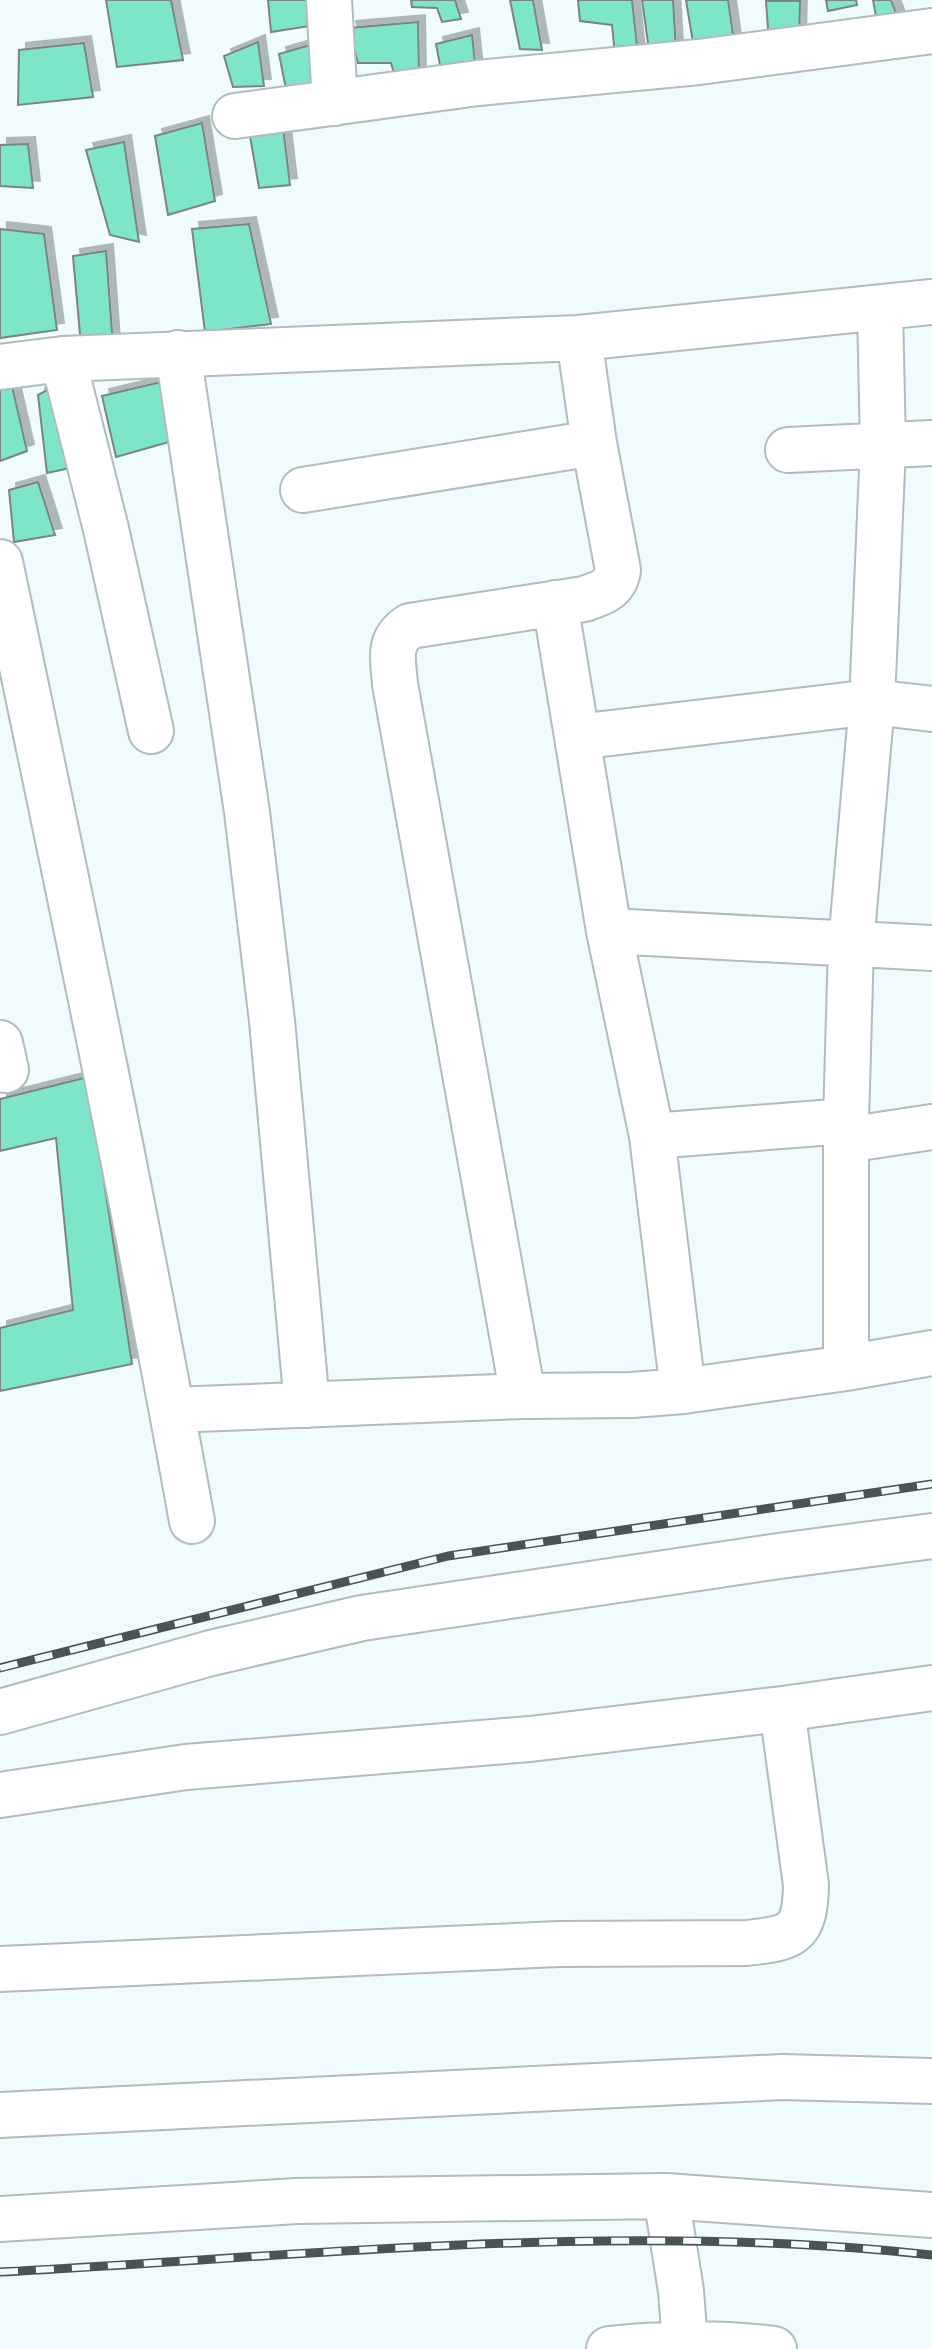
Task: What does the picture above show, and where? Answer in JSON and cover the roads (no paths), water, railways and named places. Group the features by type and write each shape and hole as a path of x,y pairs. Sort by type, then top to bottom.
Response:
{"street":[{"path":"329,0 335,103"},
{"path":"235,116 478,83 699,62 921,21"},
{"path":"0,367 63,359 178,353 579,338 932,302"},
{"path":"846,1368 846,1131 851,945 872,702 883,446 880,308"},
{"path":"523,1396 395,684 393,655 399,634 410,626 597,595 616,581 618,570 594,443 579,338"},
{"path":"178,353 247,812 272,1021 307,1405"},
{"path":"63,359 106,529 151,731"},
{"path":"303,490 594,443"},
{"path":"788,450 932,443"},
{"path":"0,562 58,839 192,1521"},
{"path":"555,603 609,931 652,1136 683,1391"},
{"path":"577,737 872,702 932,709"},
{"path":"609,931 932,948"},
{"path":"652,1136 932,1127"},
{"path":"172,1410 523,1396 632,1395 683,1391 932,1353"},
{"path":"0,1712 211,1653 362,1618 932,1536"},
{"path":"0,1795 186,1767 530,1739 932,1688"},
{"path":"0,1969 559,1944 747,1943 794,1933 803,1918 806,1885 782,1709"},
{"path":"0,2115 782,2077 932,2081"},
{"path":"666,2196 678,2266 685,2343"},
{"path":"0,2219 297,2201 666,2196 932,2215"},
{"path":"609,2349 685,2343 746,2347"}],"railway":[{"path":"0,1668 448,1556 932,1484"},
{"path":"0,2272 349,2251 583,2241 816,2245 932,2255"}]}
